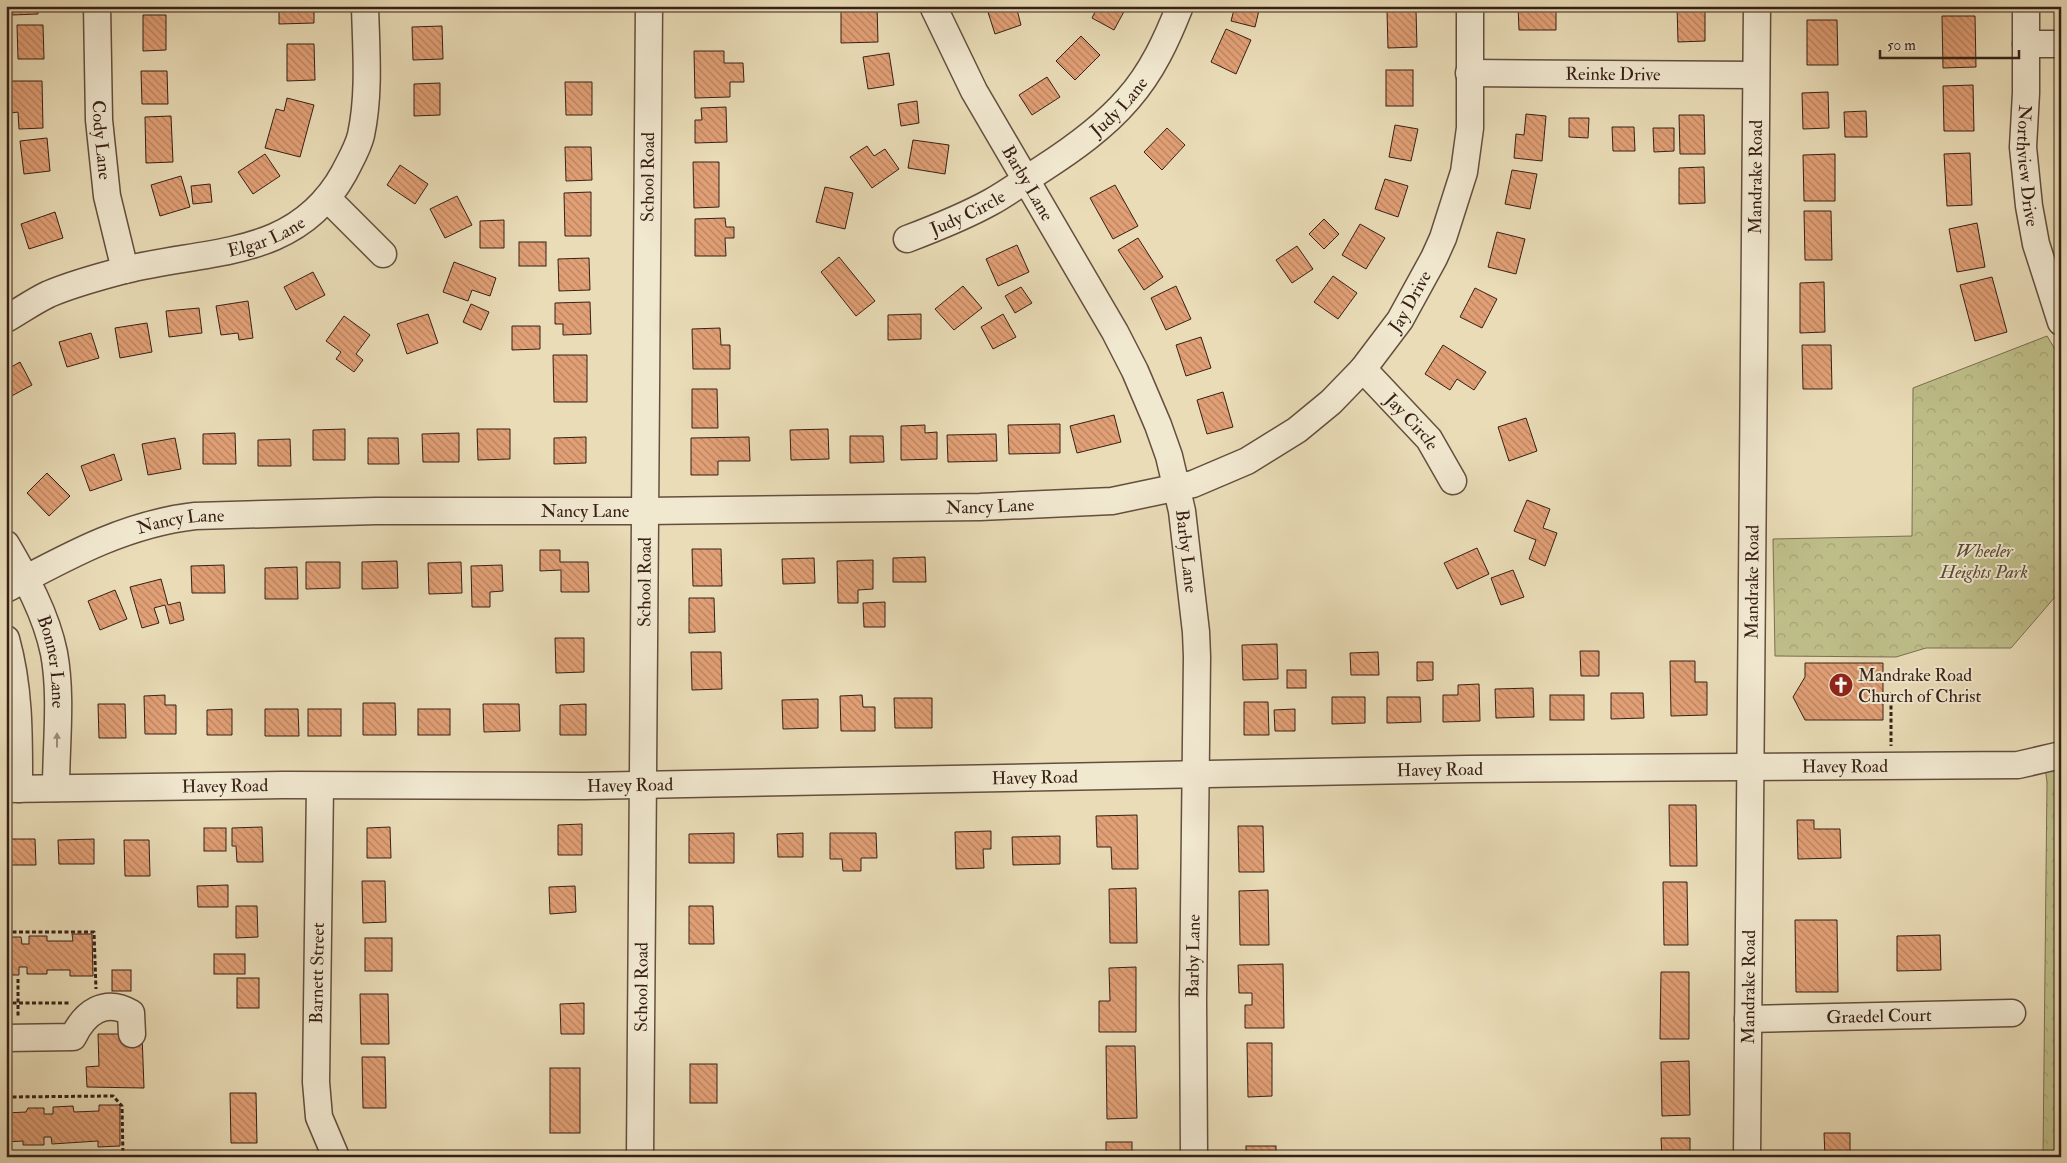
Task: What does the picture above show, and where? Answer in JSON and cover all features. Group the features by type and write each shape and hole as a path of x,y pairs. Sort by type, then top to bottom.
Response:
{"street":[{"name":"Cody Lane","path":"97,6 98,120 108,196 125,270"},
{"name":"Elgar Lane","path":"6,319 48,294 125,270 220,254 254,245 276,237 304,219 327,198 339,182 361,136 366,94 365,6"},
{"name":"School Road","path":"640,1157 649,6"},
{"name":"Barby Lane","path":"933,6 974,91 1135,371 1158,425 1177,488 1182,511 1196,632 1193,999 1194,1157"},
{"name":"Judy Lane","path":"1026,180 1068,152 1113,115 1130,97 1166,42 1180,6"},
{"name":"Jay Drive","path":"1177,488 1193,484 1247,461 1297,430 1332,402 1363,369 1400,320 1443,238 1464,172 1470,128 1470,6"},
{"name":"Mandrake Road","path":"1747,1157 1758,6"},
{"name":"Northview Drive","path":"2026,6 2023,148 2029,206 2036,244 2061,322"},
{"path":"2026,44 2061,44"},
{"name":"Reinke Drive","path":"1469,73 1756,75"},
{"name":"Judy Circle","path":"907,239 958,219 992,202 1026,180"},
{"path":"327,198 383,254"},
{"name":"Jay Circle","path":"1363,369 1429,439 1453,481"},
{"name":"Nancy Lane","path":"16,583 58,560 120,533 174,519 195,516 376,511 646,511 980,507 1112,501 1177,488"},
{"name":"Bonner Lane","path":"6,544 16,583 48,632 54,654 57,680 56,788"},
{"name":"Bonner Lane","path":"6,639 12,660 18,704 13,789"},
{"name":"Havey Road","path":"13,789 585,786 1195,774 1750,766 2018,765 2061,755"},
{"name":"Barnett Street","path":"320,786 316,1082 319,1117 336,1157"},
{"path":"12,1038 73,1037 79,1024 96,1007 108,1006 120,1006 131,1013 132,1034"},
{"name":"Graedel Court","path":"1748,1018 2012,1013"}],"path":[{"path":"1882,694 1891,694 1891,746"},
{"path":"6,932 94,932 96,1007 6,1003"},
{"path":"12,1038 18,1003 18,979"},
{"path":"6,1097 113,1096 122,1106 123,1157"}],"green space":[{"name":"Wheeler Heights Park","path":"2047,336 2061,359 2061,590 2011,648 1926,648 1896,657 1775,656 1773,539 1912,536 1913,388"},
{"path":"2061,755 2061,1157 2043,1157 2047,782 2044,760"}],"building":[{"path":"12,6 38,6 38,14 12,15"},
{"path":"279,6 314,6 314,23 279,24"},
{"path":"735,6 768,6 769,9 735,10"},
{"path":"841,6 877,6 878,42 841,43"},
{"path":"986,6 1016,6 1021,25 995,34"},
{"path":"1098,6 1127,6 1114,30 1092,18"},
{"path":"1235,6 1260,6 1255,27 1231,21"},
{"path":"1518,6 1556,6 1556,30 1519,30"},
{"path":"1677,6 1705,6 1705,41 1678,42"},
{"path":"1416,10 1417,47 1388,48 1387,11"},
{"path":"143,15 166,15 166,50 143,51"},
{"path":"1942,16 1975,16 1976,67 1943,68"},
{"path":"1807,20 1837,20 1838,65 1807,65"},
{"path":"17,25 43,25 44,59 18,59"},
{"path":"442,26 443,59 413,60 412,27"},
{"path":"1226,29 1251,40 1236,74 1211,62"},
{"path":"1081,36 1100,55 1075,80 1056,61"},
{"path":"287,44 314,44 315,80 287,81"},
{"path":"694,51 724,51 724,63 743,63 744,82 730,82 730,97 695,98"},
{"path":"889,53 894,85 868,89 863,57"},
{"path":"1386,70 1413,70 1413,106 1386,106"},
{"path":"141,71 167,71 168,104 142,104"},
{"path":"1047,77 1060,97 1032,115 1019,95"},
{"path":"11,81 42,81 43,128 19,129 18,112 11,113"},
{"path":"565,82 592,82 592,115 566,115"},
{"path":"440,83 440,115 414,116 414,84"},
{"path":"1973,85 1974,131 1944,131 1943,86"},
{"path":"1828,92 1829,128 1803,129 1802,93"},
{"path":"287,98 314,105 300,157 265,148 276,109 284,111"},
{"path":"917,101 919,123 901,126 898,104"},
{"path":"726,107 727,142 695,143 695,120 702,120 701,108"},
{"path":"1866,111 1867,137 1845,137 1844,112"},
{"path":"1526,114 1546,116 1542,161 1514,158 1516,134 1524,135"},
{"path":"1679,115 1704,115 1705,154 1680,154"},
{"path":"171,116 173,162 146,163 145,117"},
{"path":"1569,118 1589,118 1588,138 1569,137"},
{"path":"1395,125 1418,129 1411,161 1389,157"},
{"path":"1612,127 1634,127 1635,151 1613,151"},
{"path":"1167,128 1185,145 1162,170 1144,152"},
{"path":"1653,128 1674,128 1674,151 1654,152"},
{"path":"47,138 50,171 24,174 20,141"},
{"path":"913,140 949,145 945,174 908,168"},
{"path":"867,146 874,156 885,149 899,169 872,188 850,157"},
{"path":"565,147 591,147 592,180 566,181"},
{"path":"1970,153 1972,205 1947,206 1944,154"},
{"path":"265,154 280,176 253,194 238,172"},
{"path":"1835,154 1835,201 1804,201 1803,155"},
{"path":"693,162 719,162 719,207 694,208"},
{"path":"400,165 428,184 415,204 387,185"},
{"path":"1704,167 1705,203 1679,204 1679,168"},
{"path":"1512,170 1537,174 1530,209 1505,204"},
{"path":"181,176 190,207 160,216 151,185"},
{"path":"1385,179 1408,186 1398,217 1375,209"},
{"path":"210,184 212,202 193,204 191,186"},
{"path":"1115,185 1138,226 1113,239 1090,198"},
{"path":"825,187 853,193 845,229 816,222"},
{"path":"591,192 591,236 565,236 564,193"},
{"path":"457,196 472,225 445,238 430,209"},
{"path":"1804,211 1831,211 1832,260 1805,260"},
{"path":"55,212 63,238 29,249 21,224"},
{"path":"725,218 726,227 734,227 734,238 725,238 726,256 695,256 695,219"},
{"path":"1324,219 1339,234 1324,249 1309,234"},
{"path":"504,220 504,248 480,248 480,221"},
{"path":"1977,223 1985,267 1957,272 1949,229"},
{"path":"1360,224 1385,238 1366,269 1342,255"},
{"path":"1497,232 1525,239 1516,274 1488,267"},
{"path":"1138,238 1163,277 1144,290 1118,250"},
{"path":"519,242 546,242 546,266 519,266"},
{"path":"1017,245 1029,272 998,286 986,259"},
{"path":"1297,246 1313,269 1292,283 1276,260"},
{"path":"839,257 875,301 856,316 821,272"},
{"path":"589,258 590,290 559,291 558,259"},
{"path":"454,262 496,278 490,296 472,290 468,301 443,292"},
{"path":"313,272 325,295 296,310 284,287"},
{"path":"1333,276 1357,293 1338,319 1314,302"},
{"path":"1992,277 2007,332 1975,341 1960,285"},
{"path":"1824,282 1825,332 1800,333 1800,283"},
{"path":"963,286 982,308 954,330 935,309"},
{"path":"1176,286 1191,319 1166,330 1151,298"},
{"path":"1021,287 1032,303 1015,313 1005,296"},
{"path":"1475,288 1497,299 1482,328 1460,317"},
{"path":"248,301 253,338 239,340 238,333 221,335 216,306"},
{"path":"590,302 591,334 563,335 563,324 555,324 555,303"},
{"path":"471,304 489,312 481,330 463,322"},
{"path":"199,308 202,333 169,337 166,311"},
{"path":"428,314 438,343 407,354 397,324"},
{"path":"921,314 921,339 888,340 888,315"},
{"path":"1003,314 1016,337 993,349 981,327"},
{"path":"344,316 370,335 356,354 363,360 354,372 336,359 341,352 326,341"},
{"path":"147,323 152,352 120,358 115,328"},
{"path":"512,326 540,326 540,349 512,350"},
{"path":"720,328 721,345 730,345 730,369 693,369 692,329"},
{"path":"91,333 99,358 67,367 59,342"},
{"path":"1201,337 1211,368 1186,376 1176,345"},
{"path":"1443,345 1486,372 1474,390 1457,379 1450,390 1425,374"},
{"path":"1802,345 1831,345 1832,389 1803,389"},
{"path":"553,355 587,355 587,402 554,402"},
{"path":"20,362 32,385 6,399 6,370"},
{"path":"692,389 717,389 718,428 692,428"},
{"path":"1223,392 1233,427 1207,434 1197,400"},
{"path":"1114,415 1121,442 1077,453 1070,426"},
{"path":"1526,418 1537,451 1509,461 1498,427"},
{"path":"1060,424 1060,453 1009,454 1008,425"},
{"path":"925,425 925,433 937,432 937,459 901,460 901,426"},
{"path":"345,429 345,460 313,460 313,430"},
{"path":"477,429 510,429 510,459 478,460"},
{"path":"828,429 829,459 791,460 790,430"},
{"path":"235,433 236,464 203,464 203,434"},
{"path":"459,433 459,462 423,462 422,434"},
{"path":"996,434 997,461 948,462 947,435"},
{"path":"850,436 883,436 884,462 850,463"},
{"path":"586,437 586,463 554,464 554,438"},
{"path":"749,437 750,461 718,461 718,475 691,475 691,438"},
{"path":"175,438 181,469 148,475 142,444"},
{"path":"368,438 398,438 399,464 368,464"},
{"path":"290,439 291,466 258,466 258,440"},
{"path":"114,454 122,480 90,491 81,466"},
{"path":"47,473 70,496 49,516 27,493"},
{"path":"1527,500 1550,509 1543,528 1557,533 1545,566 1529,559 1536,540 1514,531"},
{"path":"1477,548 1489,574 1457,589 1444,563"},
{"path":"692,549 721,549 722,586 693,586"},
{"path":"540,550 560,550 560,562 588,562 589,592 561,592 561,570 540,571"},
{"path":"925,557 926,582 893,582 893,558"},
{"path":"814,558 815,583 783,584 782,559"},
{"path":"873,560 873,589 858,590 858,603 838,603 837,561"},
{"path":"397,561 398,588 362,589 362,562"},
{"path":"306,562 340,562 340,588 306,589"},
{"path":"461,562 462,593 429,594 428,563"},
{"path":"224,565 225,593 192,593 191,566"},
{"path":"502,565 503,591 490,592 490,607 472,607 471,566"},
{"path":"297,567 298,599 265,599 265,568"},
{"path":"1513,570 1524,597 1501,605 1491,578"},
{"path":"161,579 168,605 180,602 184,620 170,624 165,605 154,608 159,623 142,628 130,587"},
{"path":"115,590 127,619 100,630 88,601"},
{"path":"689,598 714,598 715,632 689,633"},
{"path":"885,602 885,627 864,627 863,603"},
{"path":"555,638 584,638 584,672 556,673"},
{"path":"1277,644 1278,679 1243,680 1242,645"},
{"path":"1580,651 1599,651 1599,676 1581,676"},
{"path":"691,652 721,652 722,689 692,690"},
{"path":"1378,652 1379,675 1351,675 1350,653"},
{"path":"1670,661 1695,661 1695,682 1707,682 1707,715 1671,716"},
{"path":"1417,662 1433,662 1433,680 1417,681"},
{"name":"Mandrake Road Church of Christ","path":"1805,663 1883,663 1883,720 1805,720 1793,697 1805,677"},
{"path":"1287,670 1306,670 1306,688 1287,688"},
{"path":"1479,684 1480,721 1443,722 1443,695 1458,695 1458,685"},
{"path":"1533,688 1534,717 1496,718 1495,689"},
{"path":"1611,693 1643,693 1644,718 1611,719"},
{"path":"165,695 165,705 176,705 176,734 145,734 144,696"},
{"path":"862,695 863,707 875,707 875,731 841,731 840,696"},
{"path":"1550,695 1584,695 1584,720 1550,720"},
{"path":"1332,697 1365,697 1365,723 1332,724"},
{"path":"1387,697 1420,697 1421,722 1387,723"},
{"path":"894,698 932,698 932,728 895,728"},
{"path":"818,699 818,728 783,729 782,700"},
{"path":"1244,702 1268,702 1269,735 1244,735"},
{"path":"363,703 395,703 396,735 363,735"},
{"path":"98,704 125,704 126,738 99,738"},
{"path":"483,704 519,704 520,731 484,732"},
{"path":"586,704 586,735 560,735 560,705"},
{"path":"232,709 232,735 207,735 207,710"},
{"path":"265,709 298,709 299,736 265,736"},
{"path":"308,709 341,709 341,736 308,736"},
{"path":"418,709 450,709 450,735 418,735"},
{"path":"1295,709 1295,731 1275,731 1274,710"},
{"path":"1669,805 1696,805 1697,866 1670,866"},
{"path":"1137,815 1138,869 1112,869 1111,847 1097,847 1096,816"},
{"path":"1797,820 1814,820 1814,829 1840,829 1841,858 1798,859"},
{"path":"582,824 582,855 558,855 558,825"},
{"path":"1238,826 1263,826 1264,872 1239,872"},
{"path":"262,827 263,862 237,862 236,846 232,846 232,828"},
{"path":"390,827 391,858 367,858 367,828"},
{"path":"204,828 226,828 226,851 204,851"},
{"path":"991,831 991,849 983,849 984,868 956,869 955,832"},
{"path":"734,833 734,863 689,863 689,834"},
{"path":"803,833 803,857 778,857 777,834"},
{"path":"830,833 876,833 877,858 861,858 861,871 843,871 842,859 830,859"},
{"path":"1060,836 1060,864 1013,865 1012,837"},
{"path":"6,839 35,839 36,865 6,865"},
{"path":"94,839 94,864 59,864 58,840"},
{"path":"124,840 149,840 150,876 125,876"},
{"path":"362,881 385,881 386,922 363,923"},
{"path":"1663,882 1687,882 1688,945 1664,945"},
{"path":"228,885 228,907 198,907 197,886"},
{"path":"575,886 576,912 550,914 549,887"},
{"path":"1136,888 1137,943 1110,943 1109,889"},
{"path":"1268,890 1269,945 1240,945 1239,891"},
{"path":"236,906 257,906 258,937 236,938"},
{"path":"689,906 713,906 714,944 689,944"},
{"path":"1795,920 1837,920 1838,992 1796,992"},
{"path":"72,934 92,934 93,976 70,976 70,970 47,970 47,974 27,974 27,967 19,967 19,975 6,975 6,937 21,937 22,944 29,944 29,936 47,936 47,941 73,941"},
{"path":"1940,935 1941,970 1897,971 1897,936"},
{"path":"365,938 392,938 392,971 365,971"},
{"path":"214,954 245,954 245,974 214,974"},
{"path":"1283,964 1284,1028 1245,1028 1245,1005 1252,1005 1252,993 1239,993 1238,965"},
{"path":"1136,967 1136,1032 1099,1032 1099,1001 1110,1001 1109,968"},
{"path":"112,970 131,970 131,991 112,991"},
{"path":"1661,972 1689,972 1689,1039 1660,1039"},
{"path":"237,978 259,978 259,1008 237,1008"},
{"path":"360,994 388,994 389,1044 361,1044"},
{"path":"584,1003 584,1034 561,1034 560,1004"},
{"path":"98,1034 142,1034 144,1088 87,1087 86,1067 99,1066"},
{"path":"1247,1043 1272,1043 1272,1096 1248,1097"},
{"path":"1106,1046 1135,1046 1137,1118 1107,1119"},
{"path":"362,1057 385,1057 386,1108 363,1108"},
{"path":"1689,1061 1690,1115 1662,1116 1661,1062"},
{"path":"690,1064 717,1064 717,1103 690,1103"},
{"path":"550,1068 580,1068 580,1133 550,1133"},
{"path":"230,1093 256,1093 257,1143 231,1143"},
{"path":"99,1105 120,1105 120,1146 98,1147 98,1141 52,1144 51,1137 44,1137 44,1145 23,1145 23,1141 6,1142 6,1113 26,1112 28,1108 44,1108 44,1114 53,1114 53,1107 73,1106 74,1112 99,1111"},
{"path":"1824,1133 1850,1133 1850,1157 1825,1157"},
{"path":"1661,1138 1690,1138 1690,1157 1662,1157"},
{"path":"1106,1142 1132,1142 1132,1157 1106,1157"},
{"path":"1246,1146 1276,1146 1276,1157 1246,1157"}],"place":[{"name":"Mandrake Road Church of Christ","path":"1841,685"}]}
